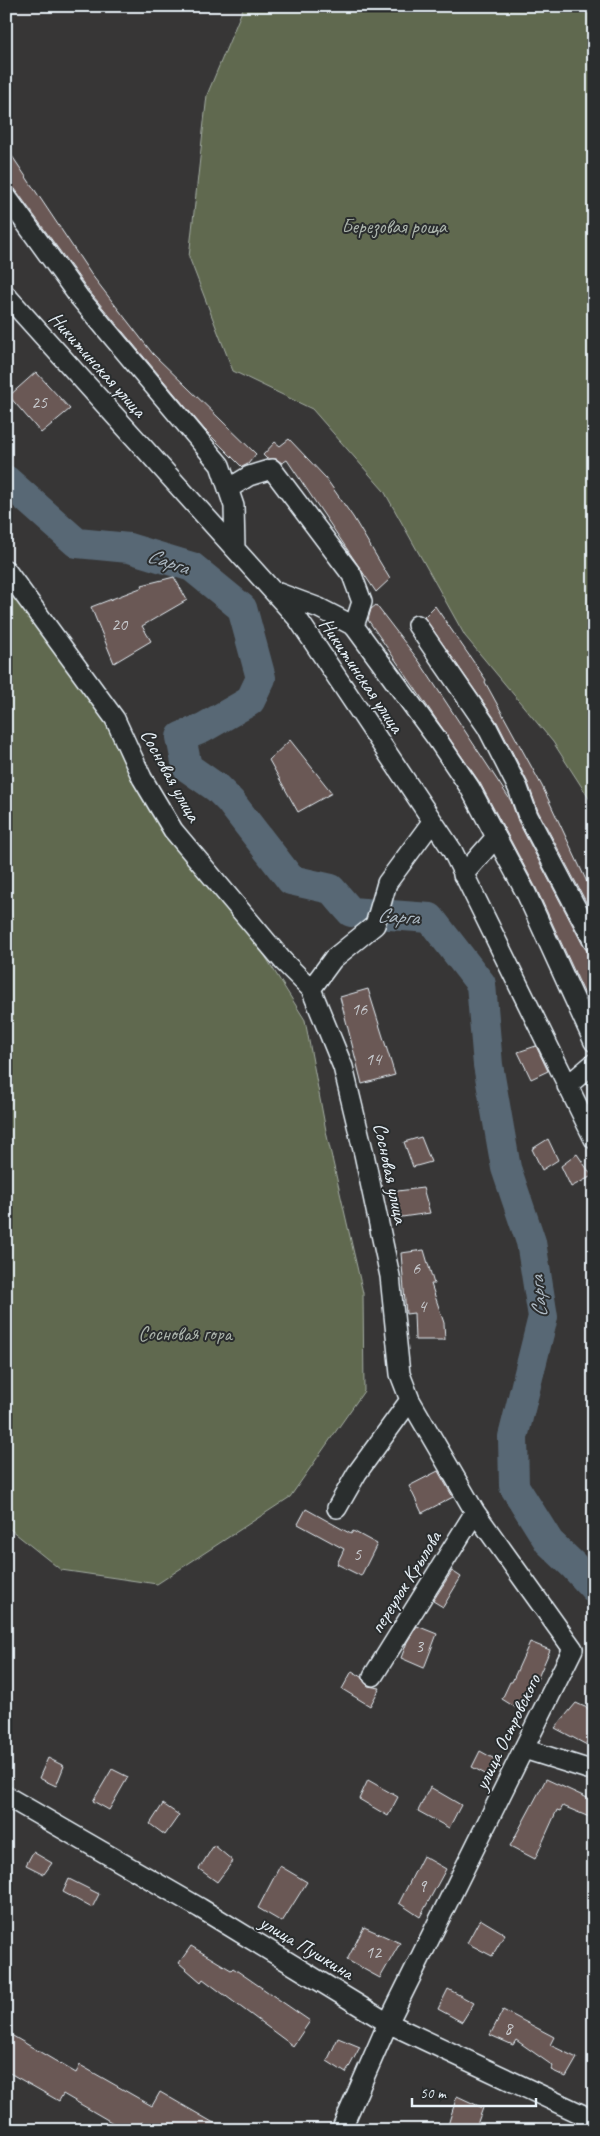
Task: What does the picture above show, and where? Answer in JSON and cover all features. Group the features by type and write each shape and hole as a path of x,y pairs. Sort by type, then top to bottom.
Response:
{"street":[{"path":"6,196 79,297 220,465 234,506 235,550"},
{"name":"Никитинская улица","path":"6,296 298,619 452,850 594,1139"},
{"path":"228,489 249,476 272,469 352,575 362,602 354,626"},
{"name":"Сосновая улица","path":"6,570 115,718 142,778 173,830 283,962 311,989 343,1067 364,1154 390,1276 400,1374"},
{"path":"273,591 319,608 354,626 437,739 470,788 526,893 594,1042"},
{"path":"417,625 487,727 518,788 528,816 594,942"},
{"path":"311,989 333,959 375,925 387,883 432,822"},
{"path":"464,875 496,837"},
{"path":"568,1086 594,1063"},
{"name":"улица Островского","path":"341,2130 388,2023 573,1649 475,1512 410,1400 400,1374"},
{"path":"337,1508 357,1473 410,1400"},
{"name":"переулок Крылова","path":"373,1676 475,1512"},
{"path":"524,1749 594,1771"},
{"name":"улица Пушкина","path":"6,1796 200,1908 388,2023 594,2120"}],"green space":[{"name":"Березовая роща","path":"244,6 594,6 594,806 553,742 465,636 384,491 312,409 233,371 189,257 207,95"},
{"name":"Сосновая гора","path":"6,585 109,721 250,932 305,1020 327,1136 363,1293 364,1391 290,1497 157,1584 61,1570 6,1526"}],"building":[{"path":"6,147 91,274 153,354 256,454 248,464 242,467 204,429 88,290 15,189 6,185"},
{"path":"36,372 70,409 41,433 9,396"},
{"path":"289,439 325,477 353,517 390,579 376,592 287,460 282,463 276,459 267,459 263,455 275,442 280,446"},
{"path":"174,577 187,600 142,626 151,641 114,663 91,607 143,587 142,585"},
{"path":"376,605 419,661 511,801 518,821 584,947 588,952 594,953 594,1014 536,888 480,783 368,620 371,609"},
{"path":"435,606 486,680 485,682 542,786 594,897 594,917 538,811 528,783 497,722 424,617"},
{"path":"290,740 332,793 298,812 269,760"},
{"path":"368,989 395,1075 362,1084 340,997"},
{"path":"536,1046 548,1071 531,1079 518,1052"},
{"path":"421,1137 431,1162 413,1167 404,1142"},
{"path":"548,1139 558,1160 542,1170 532,1149"},
{"path":"577,1154 592,1176 571,1187 561,1166"},
{"path":"423,1188 430,1213 395,1218 389,1192"},
{"path":"424,1250 434,1284 431,1284 444,1323 445,1340 415,1340 414,1313 406,1314 401,1253"},
{"path":"438,1471 453,1497 422,1513 409,1486"},
{"path":"306,1509 351,1534 353,1531 377,1544 361,1576 337,1564 344,1549 298,1524"},
{"path":"452,1571 461,1577 443,1607 433,1601"},
{"path":"417,1626 437,1634 424,1668 401,1658 407,1642"},
{"path":"530,1642 550,1650 537,1680 534,1677 518,1709 502,1699"},
{"path":"352,1671 362,1677 368,1686 380,1688 370,1706 342,1689"},
{"path":"576,1703 594,1711 594,1731 587,1745 555,1728"},
{"path":"480,1751 500,1762 491,1777 472,1767"},
{"path":"48,1758 64,1766 56,1786 39,1778"},
{"path":"112,1769 128,1777 109,1810 93,1801"},
{"path":"546,1779 594,1801 594,1819 563,1806 560,1811 557,1810 535,1859 510,1846"},
{"path":"368,1780 398,1797 388,1816 359,1799"},
{"path":"430,1787 461,1805 449,1828 418,1811"},
{"path":"163,1804 179,1815 165,1835 150,1824"},
{"path":"214,1845 233,1861 217,1882 199,1869"},
{"path":"33,1852 52,1863 44,1874 26,1865"},
{"path":"423,1856 446,1869 420,1917 399,1903"},
{"path":"280,1866 307,1882 282,1922 258,1908"},
{"path":"69,1879 99,1894 92,1908 63,1892"},
{"path":"480,1919 505,1934 492,1956 467,1943"},
{"path":"364,1927 400,1943 380,1978 347,1960"},
{"path":"191,1946 231,1970 233,1968 310,2021 293,2046 203,1979 201,1982 179,1963"},
{"path":"448,1989 474,2003 462,2022 438,2009"},
{"path":"503,2010 554,2037 550,2045 577,2058 566,2077 551,2070 553,2066 516,2040 513,2045 490,2035"},
{"path":"6,2032 76,2073 80,2065 152,2106 160,2092 226,2130 156,2130 142,2122 138,2130 125,2130 63,2094 59,2101 6,2071"},
{"path":"338,2038 360,2047 346,2073 327,2061"},
{"path":"457,2096 483,2108 475,2130 460,2130 448,2125"}],"waterway":[{"name":"Сарга","path":"6,480 77,543 129,548 192,567 242,608 261,678 250,701 203,728 181,737 187,767 217,788 230,801 291,880 331,889 351,912 430,918 481,984 488,1065 506,1168 531,1242 543,1317 513,1437 514,1486 549,1542 594,1588"}]}
